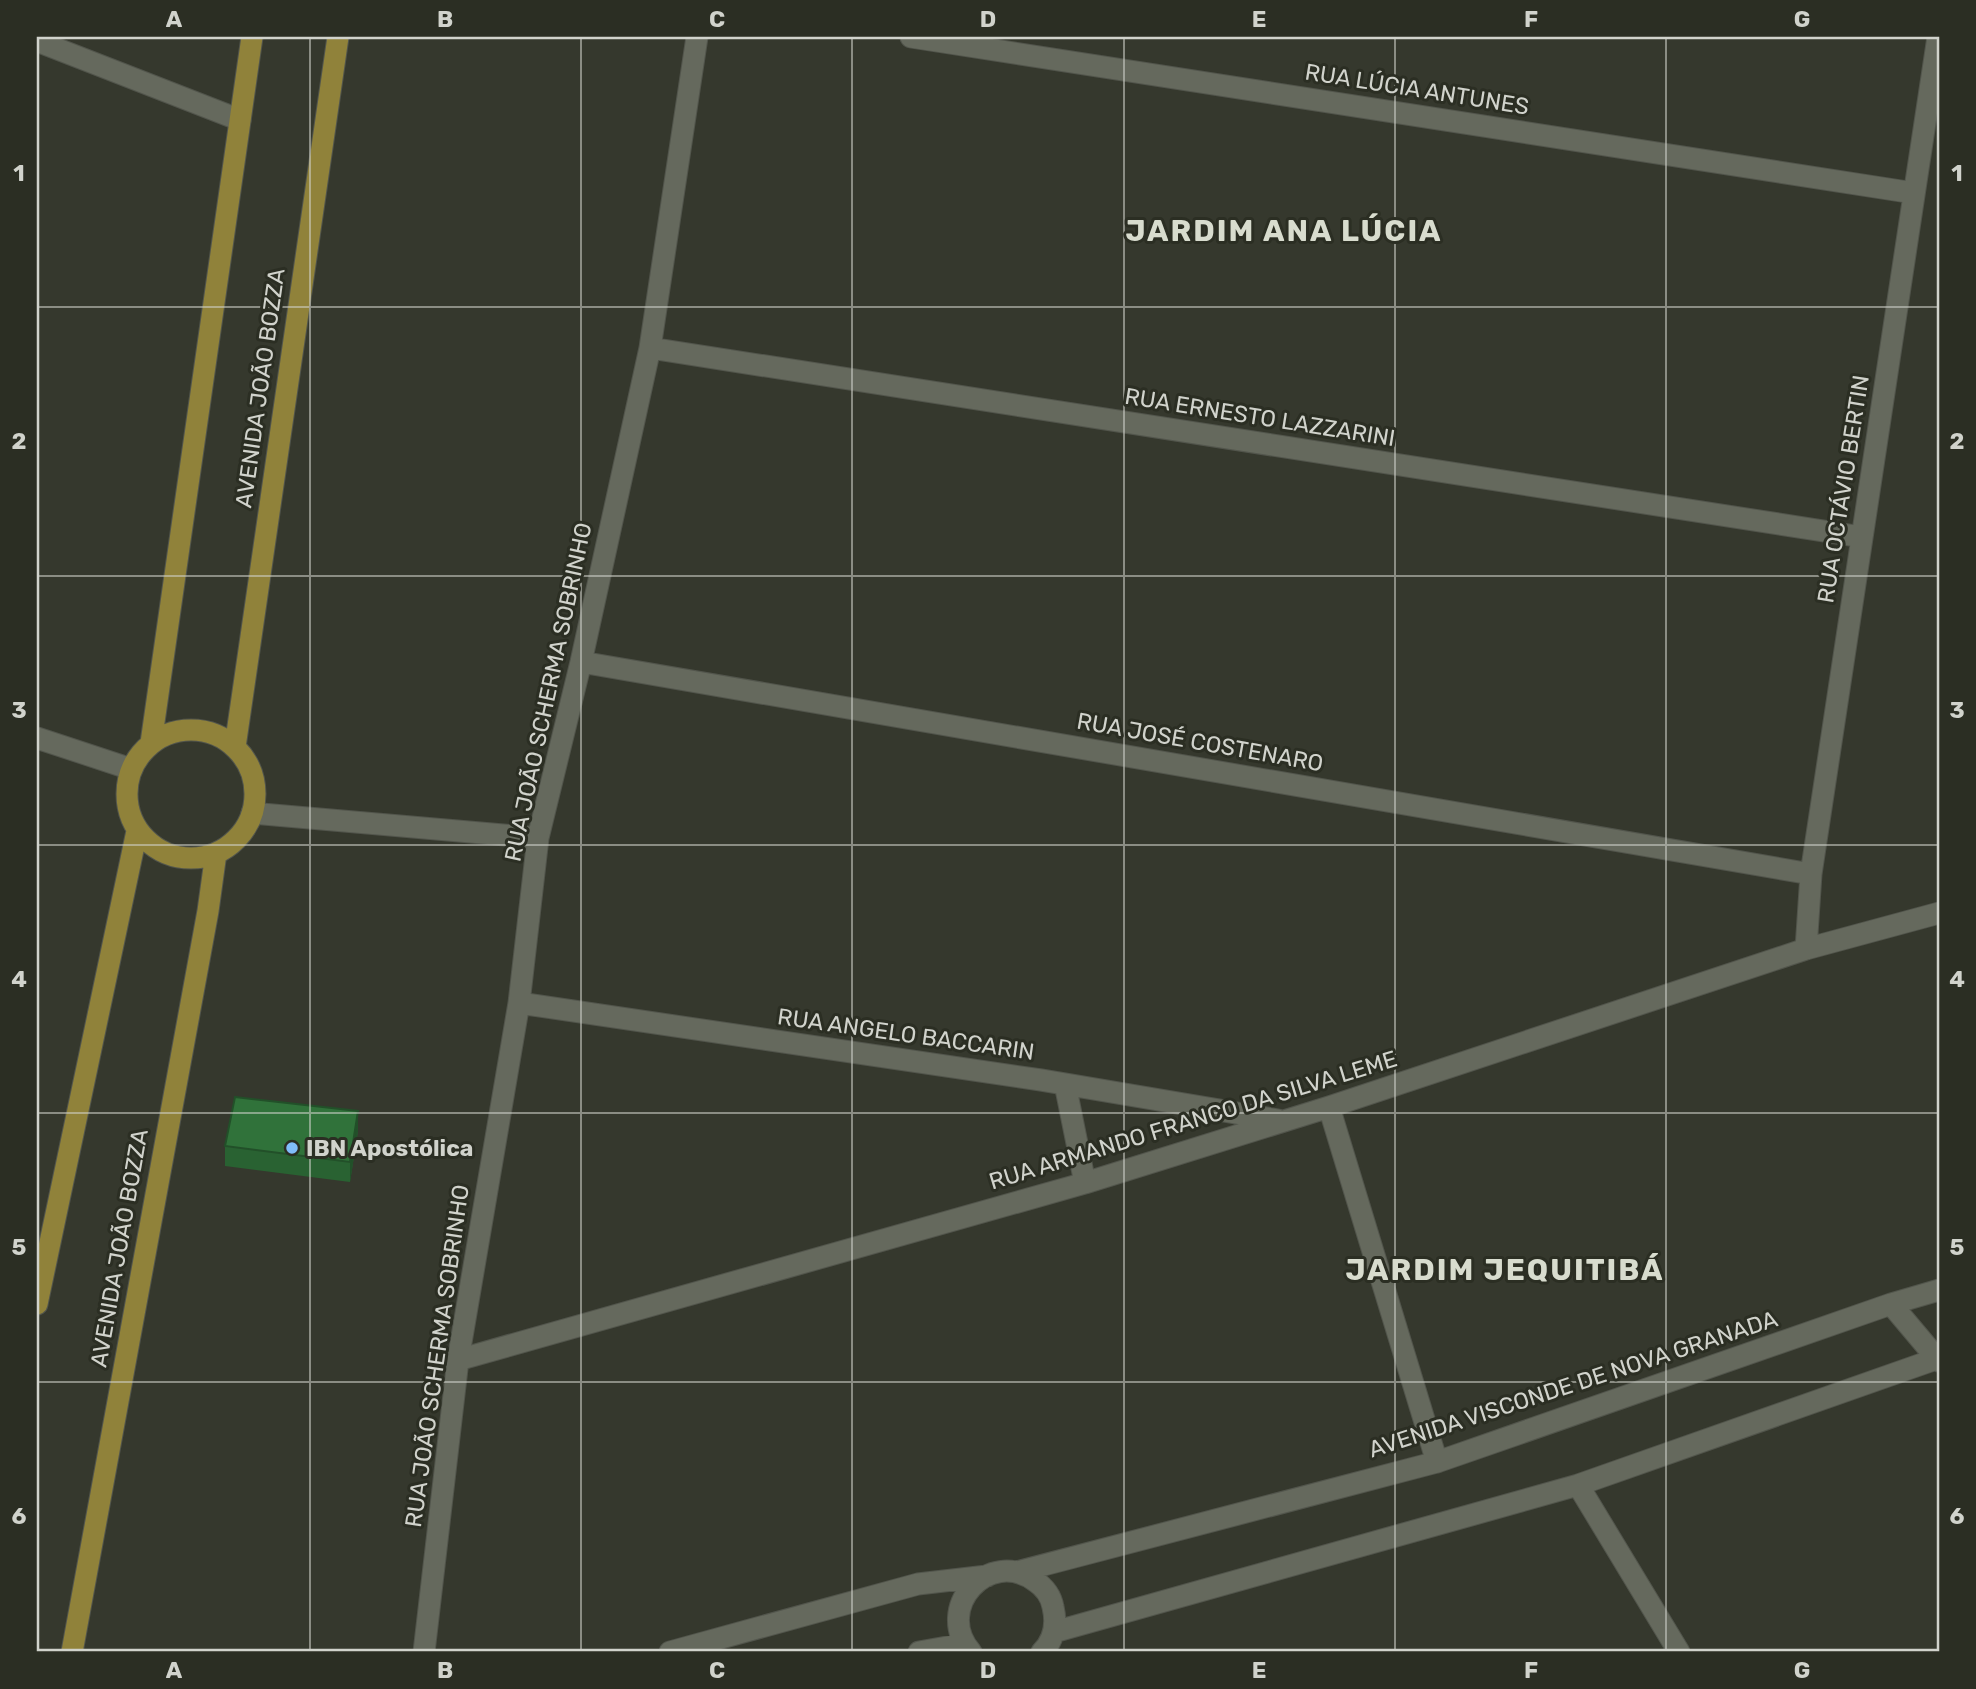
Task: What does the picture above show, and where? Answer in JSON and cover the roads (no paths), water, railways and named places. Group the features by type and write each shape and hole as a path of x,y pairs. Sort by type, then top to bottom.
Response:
{"main road":[{"path":"152,743 252,37"},
{"name":"AVENIDA JOÃO BOZZA","path":"235,747 338,37"},
{"path":"198,729 218,734 235,747 248,763 255,782 255,803 248,824 235,841 216,853 195,858 173,856 153,846 137,831 128,811 126,790 131,769 141,751 158,738 177,730 198,729"},
{"path":"37,1304 137,831"},
{"name":"AVENIDA JOÃO BOZZA","path":"72,1652 208,911 216,853"}],"street":[{"name":"RUA JOÃO SCHERMA SOBRINHO","path":"424,1652 458,1360 519,1003 538,838 581,662 650,348 697,37"},
{"name":"RUA LÚCIA ANTUNES","path":"911,37 1914,192"},
{"name":"RUA OCTÁVIO BERTIN","path":"1806,950 1811,874 1938,37"},
{"path":"37,41 240,120"},
{"name":"RUA ERNESTO LAZZARINI","path":"650,348 1862,537"},
{"name":"RUA JOSÉ COSTENARO","path":"581,662 1811,874"},
{"path":"37,738 131,769"},
{"path":"252,813 538,838"},
{"name":"RUA ARMANDO FRANCO DA SILVA LEME","path":"458,1360 1085,1183 1329,1107 1806,950 1939,913"},
{"name":"RUA ANGELO BACCARIN","path":"519,1003 1065,1084 1284,1121"},
{"path":"1065,1084 1085,1183"},
{"path":"1329,1107 1437,1462"},
{"name":"AVENIDA VISCONDE DE NOVA GRANADA","path":"987,1576 1002,1571 1017,1572 1437,1462 1891,1304 1939,1290"},
{"path":"1048,1646 1578,1485 1939,1359 1891,1304"},
{"path":"1578,1485 1679,1652"},
{"path":"1017,1572 1032,1578 1048,1594 1056,1616 1048,1646"},
{"path":"919,1652 968,1648 959,1629 958,1612 973,1584 987,1576"},
{"path":"670,1652 918,1584 987,1576"}],"place":[{"name":"IBN Apostólica","path":"292,1148"}],"district":[{"name":"JARDIM ANA LÚCIA","path":"1284,231"},
{"name":"JARDIM JEQUITIBÁ","path":"1505,1270"}]}
